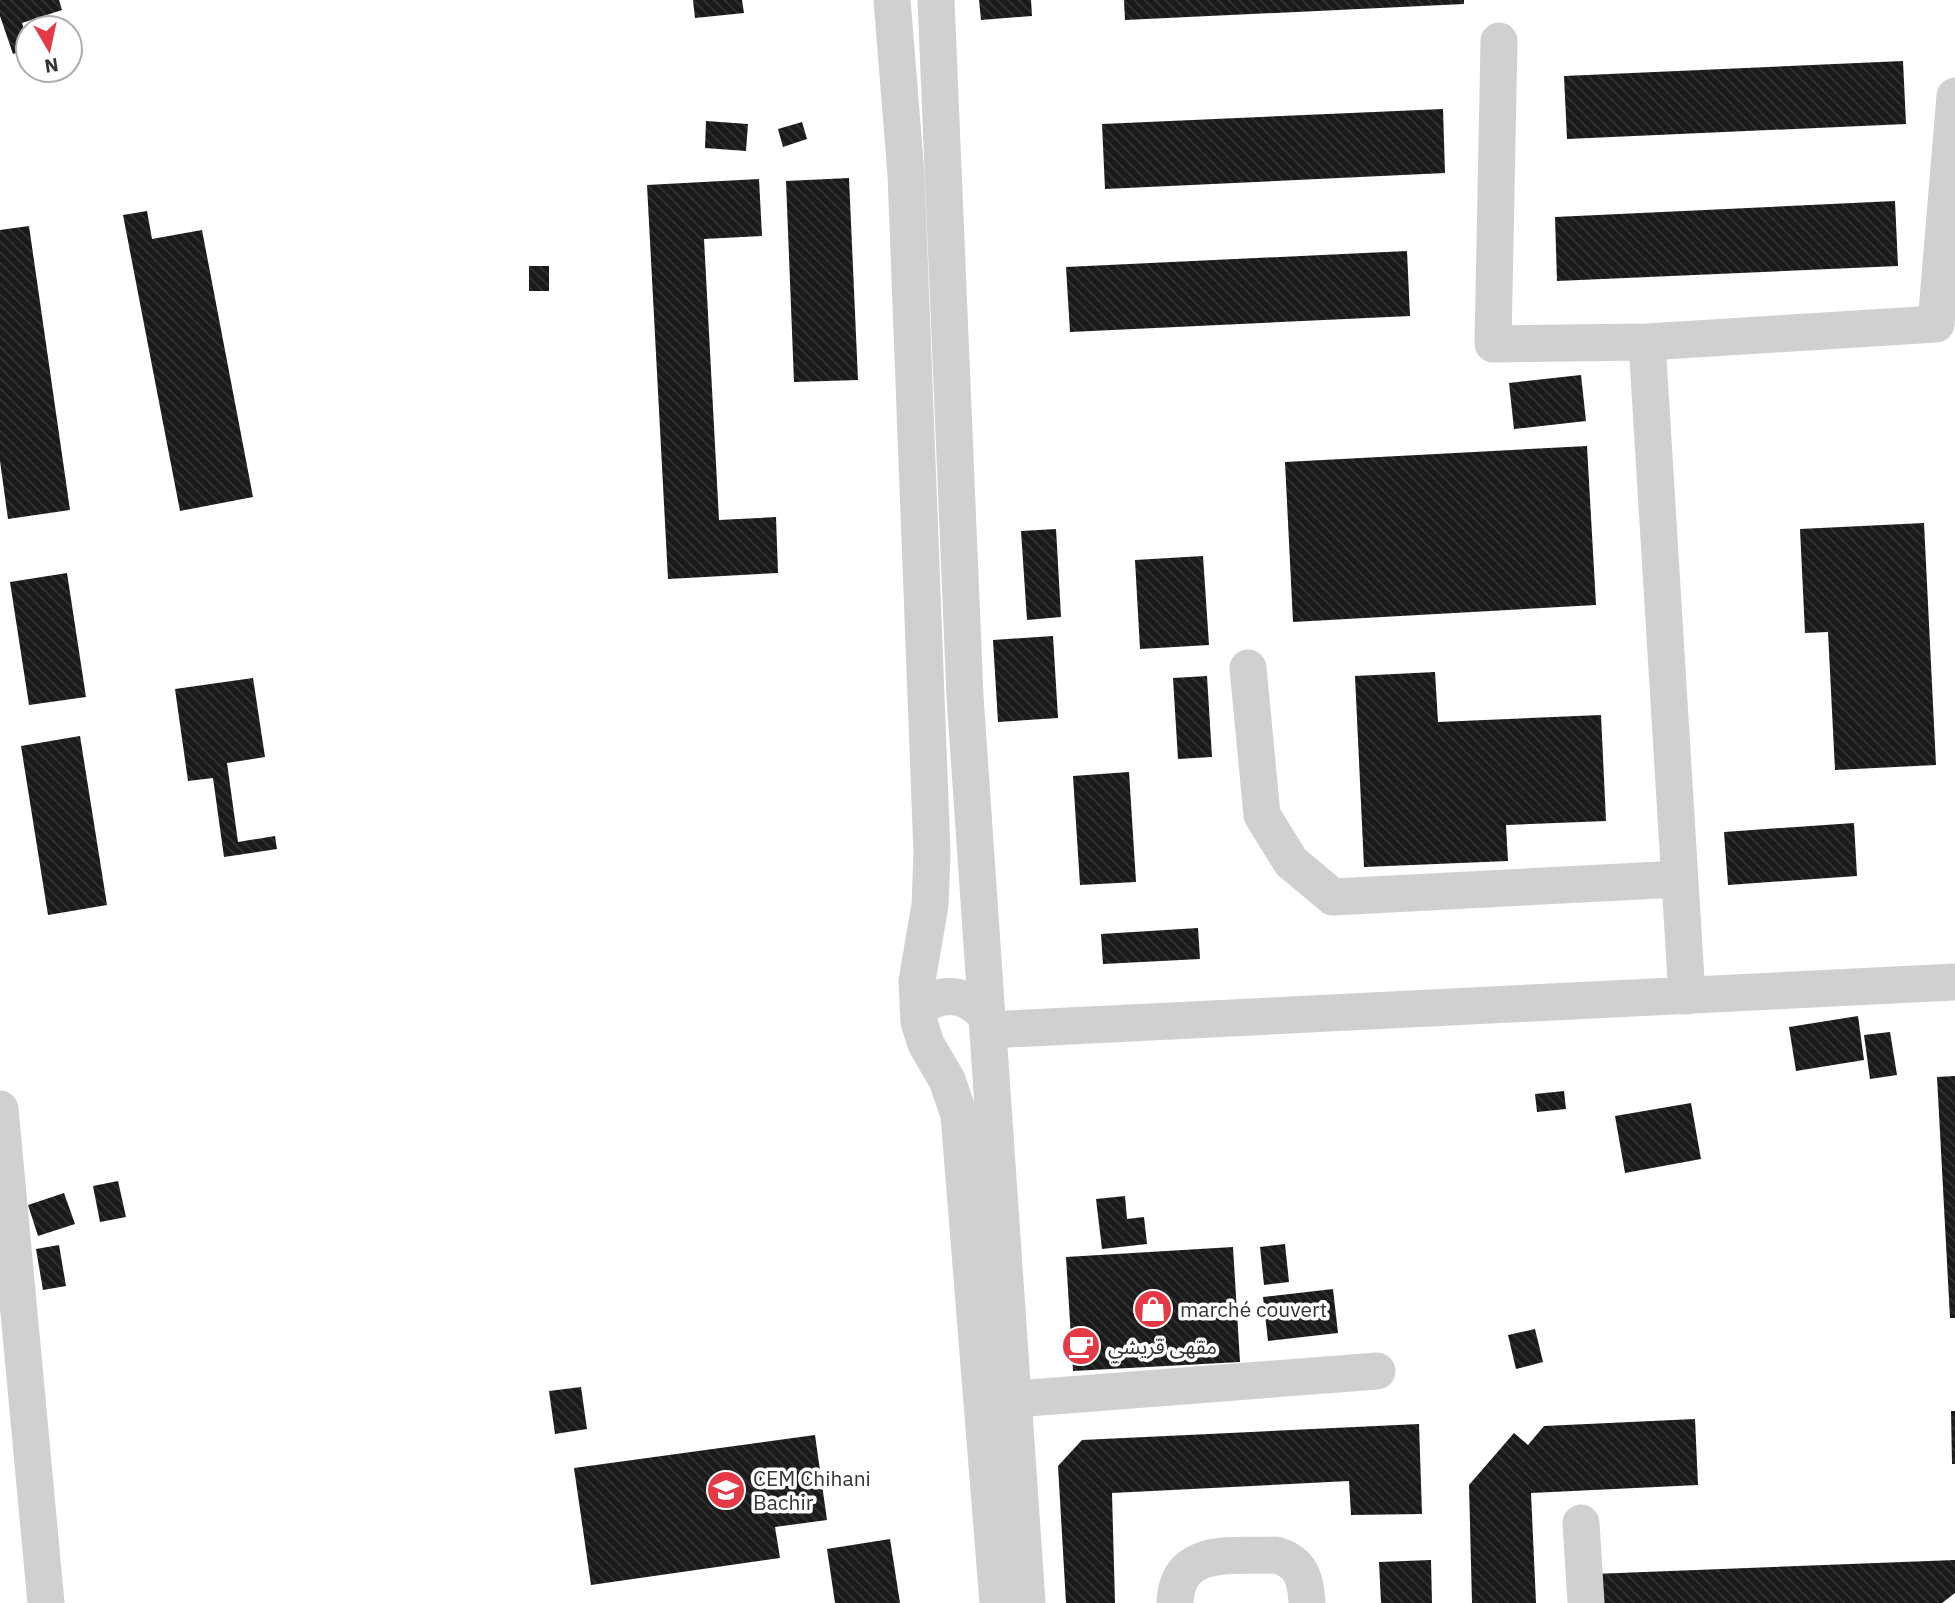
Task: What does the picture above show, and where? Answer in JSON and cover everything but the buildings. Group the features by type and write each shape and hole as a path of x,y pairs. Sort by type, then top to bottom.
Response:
{"street":[{"path":"892,0 906,174 933,879 919,964 919,1022 926,1044 951,1089 960,1115 997,1400 1027,1603"},
{"path":"936,0 964,683 988,1033 997,1400 998,1603"},
{"path":"1499,41 1493,344 1647,342 1936,324 1955,96"},
{"path":"1647,342 1687,996"},
{"path":"1248,668 1262,815 1291,862 1334,897 1679,879"},
{"path":"988,1033 1072,1024 1955,982"},
{"path":"918,1009 941,996 967,999 978,1006 988,1033 975,1066 947,1069 938,1065"},
{"path":"1,1126 12,1369 46,1603"},
{"path":"997,1400 1377,1371"},
{"path":"1581,1523 1586,1603"},
{"path":"1175,1603 1175,1590 1179,1579 1195,1562 1207,1558 1276,1555 1286,1558 1301,1571 1307,1603"}],"place":[{"name":"marché couvert","path":"1153,1309"},
{"name":"مقهى قريشي","path":"1081,1346"},
{"name":"CEM Chihani Bachir","path":"726,1490"}]}
